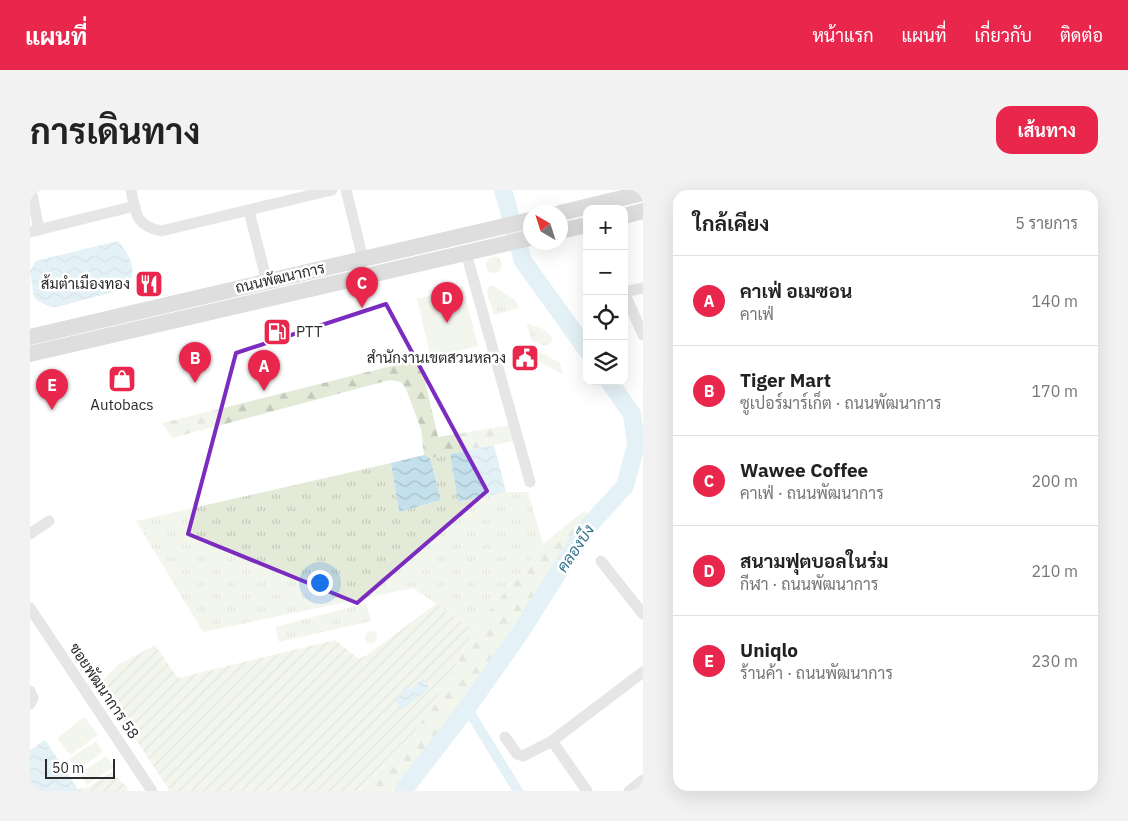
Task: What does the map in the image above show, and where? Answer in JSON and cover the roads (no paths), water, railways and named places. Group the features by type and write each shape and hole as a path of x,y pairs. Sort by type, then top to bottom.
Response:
{"main road":[{"path":"568,211 643,194"},
{"path":"628,215 643,211"},
{"name":"ถนนพัฒนาการ","path":"30,337 523,221"},
{"path":"568,229 583,225"},
{"name":"ถนนพัฒนาการ","path":"30,354 523,239"},
{"path":"316,270 320,287"}],"street":[{"path":"31,190 35,231 135,206"},
{"path":"132,190 139,220 149,228 162,231 332,190"},
{"path":"346,190 363,259"},
{"path":"249,211 267,282"},
{"path":"466,253 530,482"},
{"path":"628,291 643,288"},
{"path":"625,295 643,335"},
{"path":"30,534 48,521"},
{"path":"601,561 643,614"},
{"name":"ซอยพัฒนาการ 58","path":"30,608 152,791"},
{"path":"505,737 517,754 523,756 552,741 643,672"},
{"path":"30,691 33,698 30,704"},
{"path":"552,741 587,791"},
{"path":"629,791 643,780"}],"water":[{"path":"118,241 128,256 132,267 132,276 127,284 108,293 62,306 47,306 34,298 30,271 36,261"},
{"path":"494,445 506,492 458,502 450,454"},
{"path":"424,455 430,458 441,500 399,512 391,463"},
{"path":"423,679 430,688 402,710 395,700 405,692 403,689 407,685 410,689"},
{"path":"45,740 79,791 30,791 30,750"}],"waterway":[{"name":"คลองบึง","path":"503,190 523,261 583,344"},
{"name":"คลองบึง","path":"403,791 467,708 520,633 585,530 625,486 636,445 632,414 612,385"},
{"path":"467,708 518,791"}],"place":[{"name":"ส้มตำเมืองทอง","path":"149,284"},
{"name":"Wawee Coffee","path":"362,308"},
{"name":"สนามฟุตบอลในร่ม","path":"447,323"},
{"name":"PTT","path":"277,332"},
{"name":"สำนักงานเขตสวนหลวง","path":"525,358"},
{"name":"Autobacs","path":"122,379"},
{"name":"Tiger Mart","path":"195,383"},
{"name":"คาเฟ่ อเมซอน","path":"264,391"},
{"name":"Uniqlo","path":"52,410"}]}
